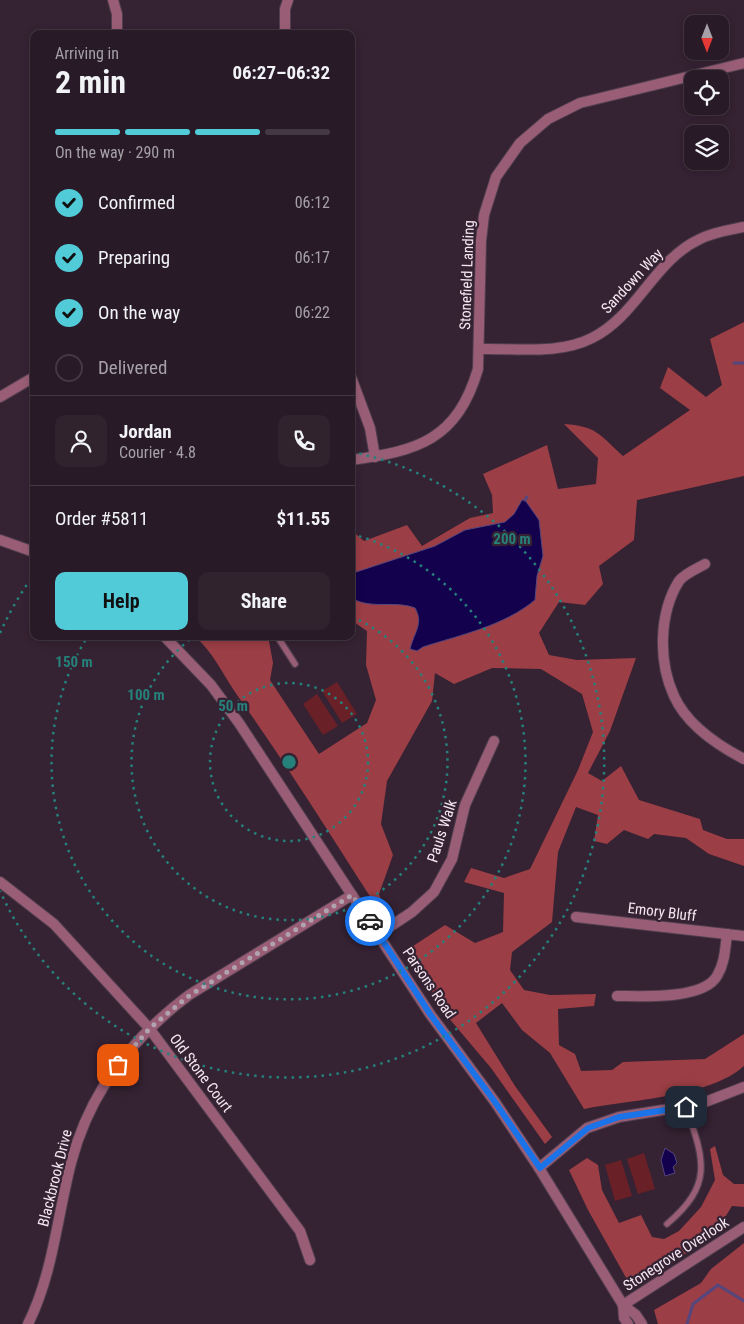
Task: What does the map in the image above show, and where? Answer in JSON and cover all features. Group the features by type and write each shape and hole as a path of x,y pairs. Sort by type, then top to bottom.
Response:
{"street":[{"path":"112,0 116,14 117,30"},
{"path":"285,30 285,9 288,0"},
{"name":"Stonefield Landing","path":"355,460 396,454 416,447 434,437 449,424 462,407 472,389 478,369 480,349 481,241 484,215 496,178 520,143 548,119 580,103 744,63"},
{"name":"Sandown Way","path":"480,349 556,348 591,339 621,318 668,263 685,247 713,233 744,228"},
{"path":"0,397 30,379"},
{"path":"355,388 370,428 375,457"},
{"path":"0,540 30,551"},
{"path":"705,564 680,579 665,617 662,636 667,675 674,697 688,716 716,744 744,759"},
{"name":"Parsons Road","path":"168,640 207,680 239,723 430,1014 495,1102 540,1168 623,1305 636,1315 642,1324"},
{"name":"Pauls Walk","path":"379,934 412,912 434,892 452,859 465,805 494,741"},
{"name":"Old Stone Court","path":"0,882 54,924 150,1028 300,1231 310,1260"},
{"name":"Blackbrook Drive","path":"28,1324 46,1280 72,1162 84,1124 110,1076 150,1028 190,995 352,895"},
{"name":"Emory Bluff","path":"576,917 744,936"},
{"path":"617,996 652,996 692,992 708,986 724,963 727,934"},
{"path":"540,1168 588,1128 619,1117 686,1107 744,1087"},
{"name":"Stonegrove Overlook","path":"623,1305 744,1227"},
{"name":"Parsons Road","path":"623,1305 624,1318 628,1324"}],"lane":[{"path":"280,640 295,664"},
{"path":"667,1224 684,1210 698,1188 700,1180 701,1157 686,1107"}],"shaded area":[{"path":"744,322 744,476 637,500 634,540 599,566 603,584 585,605 559,602 539,633 549,655 577,660 636,658 610,731 588,773 602,781 621,766 639,800 700,819 703,830 727,839 744,839 744,866 709,854 686,838 654,834 648,839 624,830 607,844 594,841 598,815 576,807 558,852 552,922 512,952 510,970 524,990 550,995 596,994 594,1006 558,1009 559,1045 575,1054 581,1071 612,1070 623,1062 705,1059 744,1034 744,1066 711,1085 690,1091 584,1109 550,1053 522,1030 502,1003 476,1023 515,1086 552,1137 545,1144 491,1068 442,1010 407,950 445,925 475,943 503,932 504,893 464,882 471,868 504,878 530,869 578,770 593,732 582,694 541,669 492,668 454,684 435,673 432,701 387,781 381,824 393,855 379,894 384,909 380,912 256,721 212,656 199,640 269,641 273,663 270,680 319,754 367,723 376,700 366,665 367,631 355,623 355,533 364,541 407,525 422,546 470,518 493,513 492,495 483,474 547,445 558,489 596,484 598,458 564,424 591,429 603,437 623,456 690,410 660,388 668,367 706,397 722,385 710,339"},
{"path":"522,500 525,500 539,520 543,556 537,576 535,600 510,617 481,629 423,647 417,651 410,649 419,619 415,608 399,605 367,604 355,600 355,573 435,546 465,530 505,522 514,514"},
{"path":"337,682 357,714 342,723 322,691"},
{"path":"317,694 338,726 323,735 303,704"},
{"path":"715,1146 723,1175 734,1184 744,1184 744,1207 732,1206 716,1232 649,1280 638,1286 629,1283 588,1210 569,1170 587,1158 598,1165 602,1190 619,1223 641,1215 652,1237 664,1239 679,1231 701,1207 715,1180 710,1149"},
{"path":"665,1148 674,1154 677,1163 673,1167 675,1173 665,1176 661,1160"},
{"path":"644,1153 655,1189 638,1194 627,1159"},
{"path":"621,1160 632,1196 615,1201 605,1165"},
{"path":"744,1243 744,1324 658,1324 654,1310 701,1283 711,1269"}],"waterway":[{"path":"734,363 744,363"},
{"path":"687,1324 693,1304 718,1285 744,1301"}],"way so far":[{"path":"118,1065 150,1028 167,1012 190,995 352,895 370,921"}],"route":[{"path":"370,921 430,1014 495,1102 540,1168 588,1128 619,1117 686,1107"}]}
